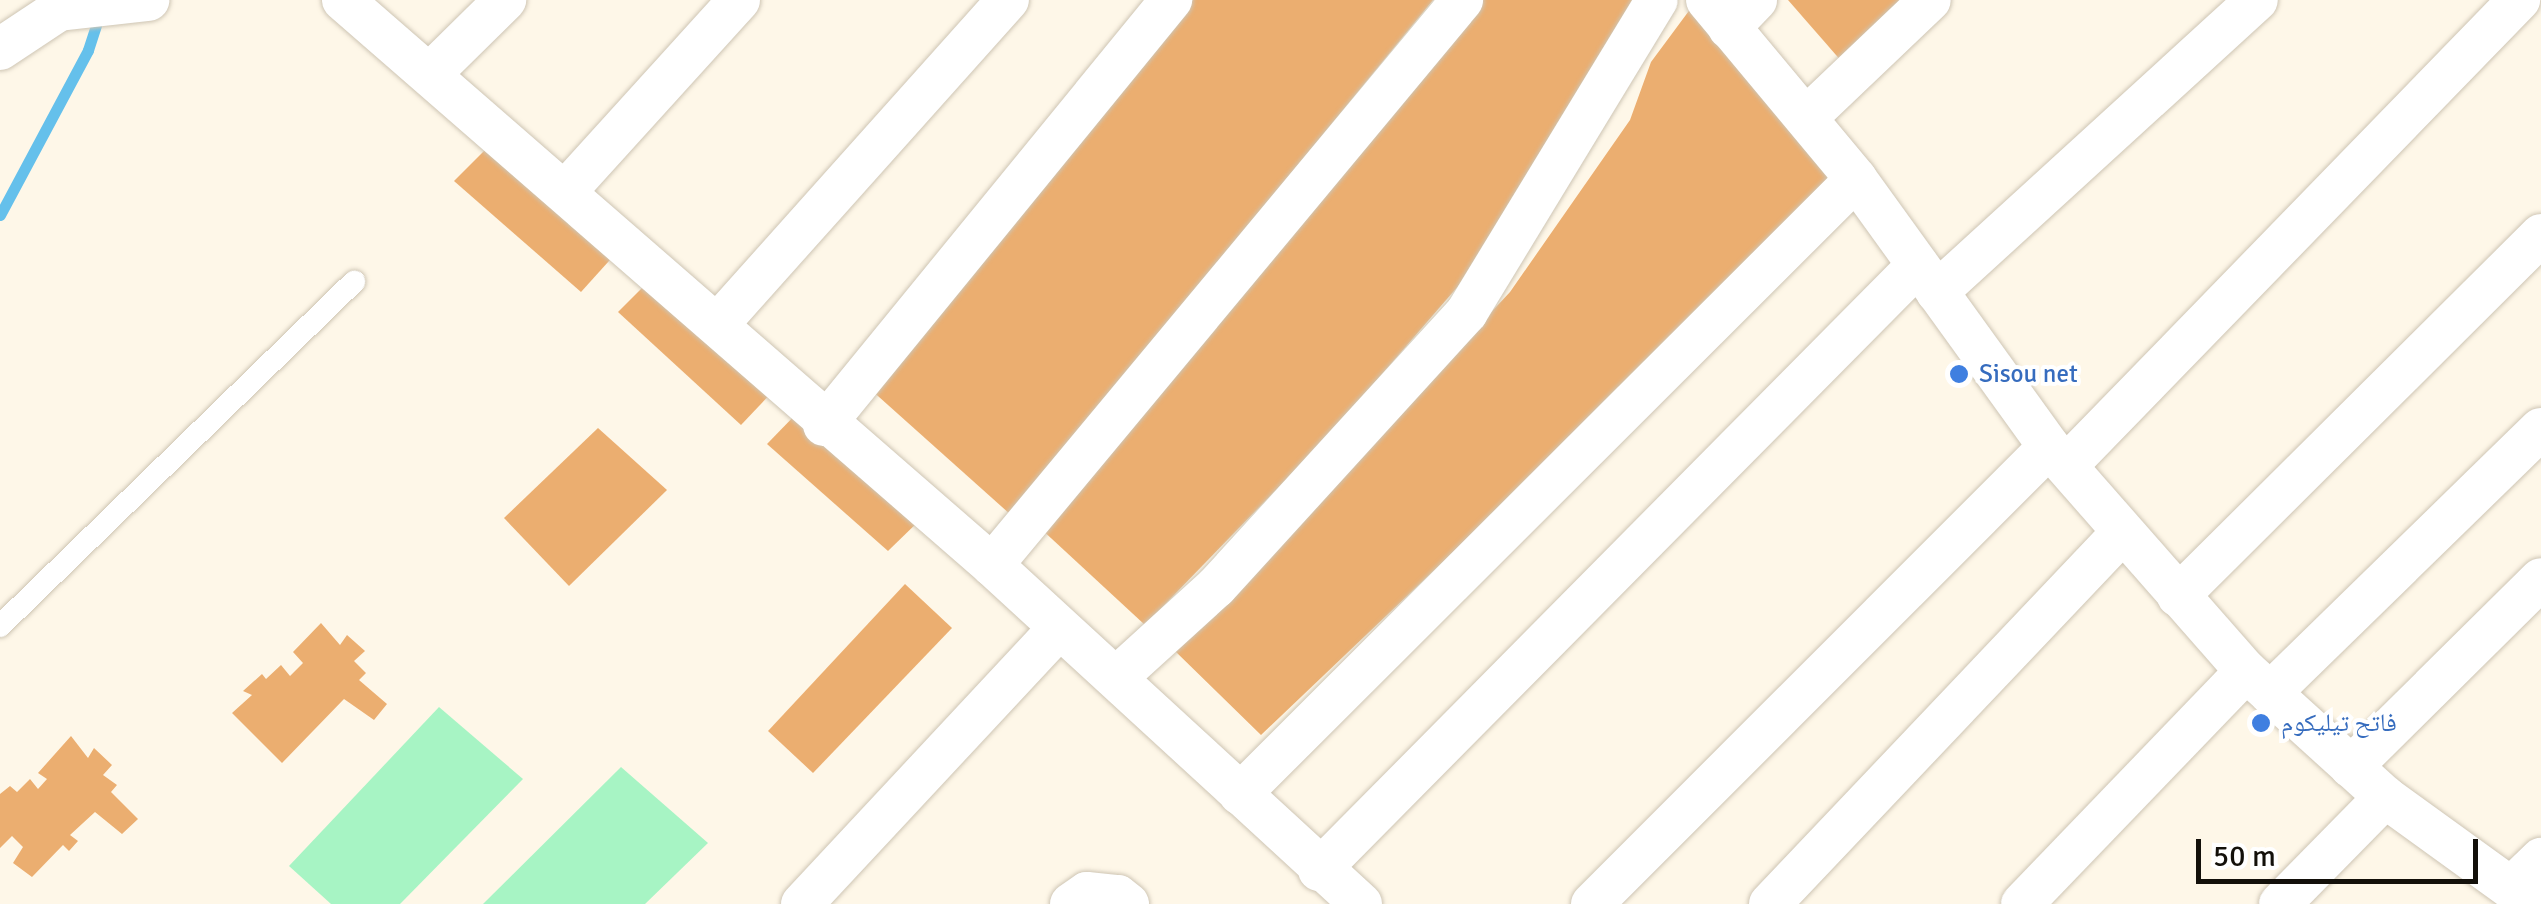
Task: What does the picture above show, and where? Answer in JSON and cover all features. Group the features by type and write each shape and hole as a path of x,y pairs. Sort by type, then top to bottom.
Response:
{"street":[{"path":"0,49 59,10 148,0"},
{"path":"342,0 432,72 718,324 824,425 992,565 1118,677 1319,870 1361,904"},
{"path":"432,72 504,0"},
{"path":"565,192 739,0"},
{"path":"718,324 1008,0"},
{"path":"824,425 1172,0"},
{"path":"992,565 1462,0"},
{"path":"1118,677 1216,587 1467,312 1657,0"},
{"path":"1808,116 1930,0"},
{"path":"1319,870 1928,278 2257,0"},
{"path":"1731,9 2059,455 2121,534 2258,682 2384,797 2522,896 2541,859"},
{"path":"1592,904 2059,455 2506,13 2541,25"},
{"path":"1240,794 1856,179"},
{"path":"2178,596 2541,235"},
{"path":"2022,904 2258,682 2541,429"},
{"path":"1770,904 2121,534"},
{"path":"2351,766 2541,578"},
{"path":"802,904 1060,628"},
{"path":"2280,904 2384,797"},
{"path":"1071,904 1087,894 1118,896 1128,904"}],"lane":[{"path":"0,626 354,282"}],"green space":[{"path":"439,707 523,779 400,904 331,904 289,866"},
{"path":"621,767 708,843 645,904 483,904"}],"building":[{"path":"1193,0 1433,0 1011,515 869,388"},
{"path":"1477,0 1637,0 1486,254 1330,434 1145,625 1039,527"},
{"path":"1697,0 1845,179 1261,735 1175,651 1510,292 1630,120 1651,62"},
{"path":"1788,0 1905,0 1843,63"},
{"path":"493,142 618,251 581,292 454,181"},
{"path":"651,279 776,388 741,425 618,312"},
{"path":"800,410 923,517 888,551 767,444"},
{"path":"598,428 667,490 569,586 504,518"},
{"path":"905,584 952,628 813,773 768,731"},
{"path":"321,623 340,645 347,635 365,651 354,661 366,673 359,680 387,704 374,720 344,699 282,763 232,713 252,695 243,691 262,674 266,679 281,665 290,676 303,663 293,652"},
{"path":"71,736 88,758 94,748 112,765 103,775 117,785 111,792 138,819 122,834 95,812 70,835 78,841 69,851 63,845 32,877 13,863 23,847 12,836 0,848 0,794 10,786 17,792 30,779 38,789 47,779 38,773"}],"waterway":[{"path":"0,215 88,50 100,13"}],"place":[{"name":"Sisou net","path":"1959,374"},
{"name":"فاتح تيليكوم","path":"2261,723"}]}
